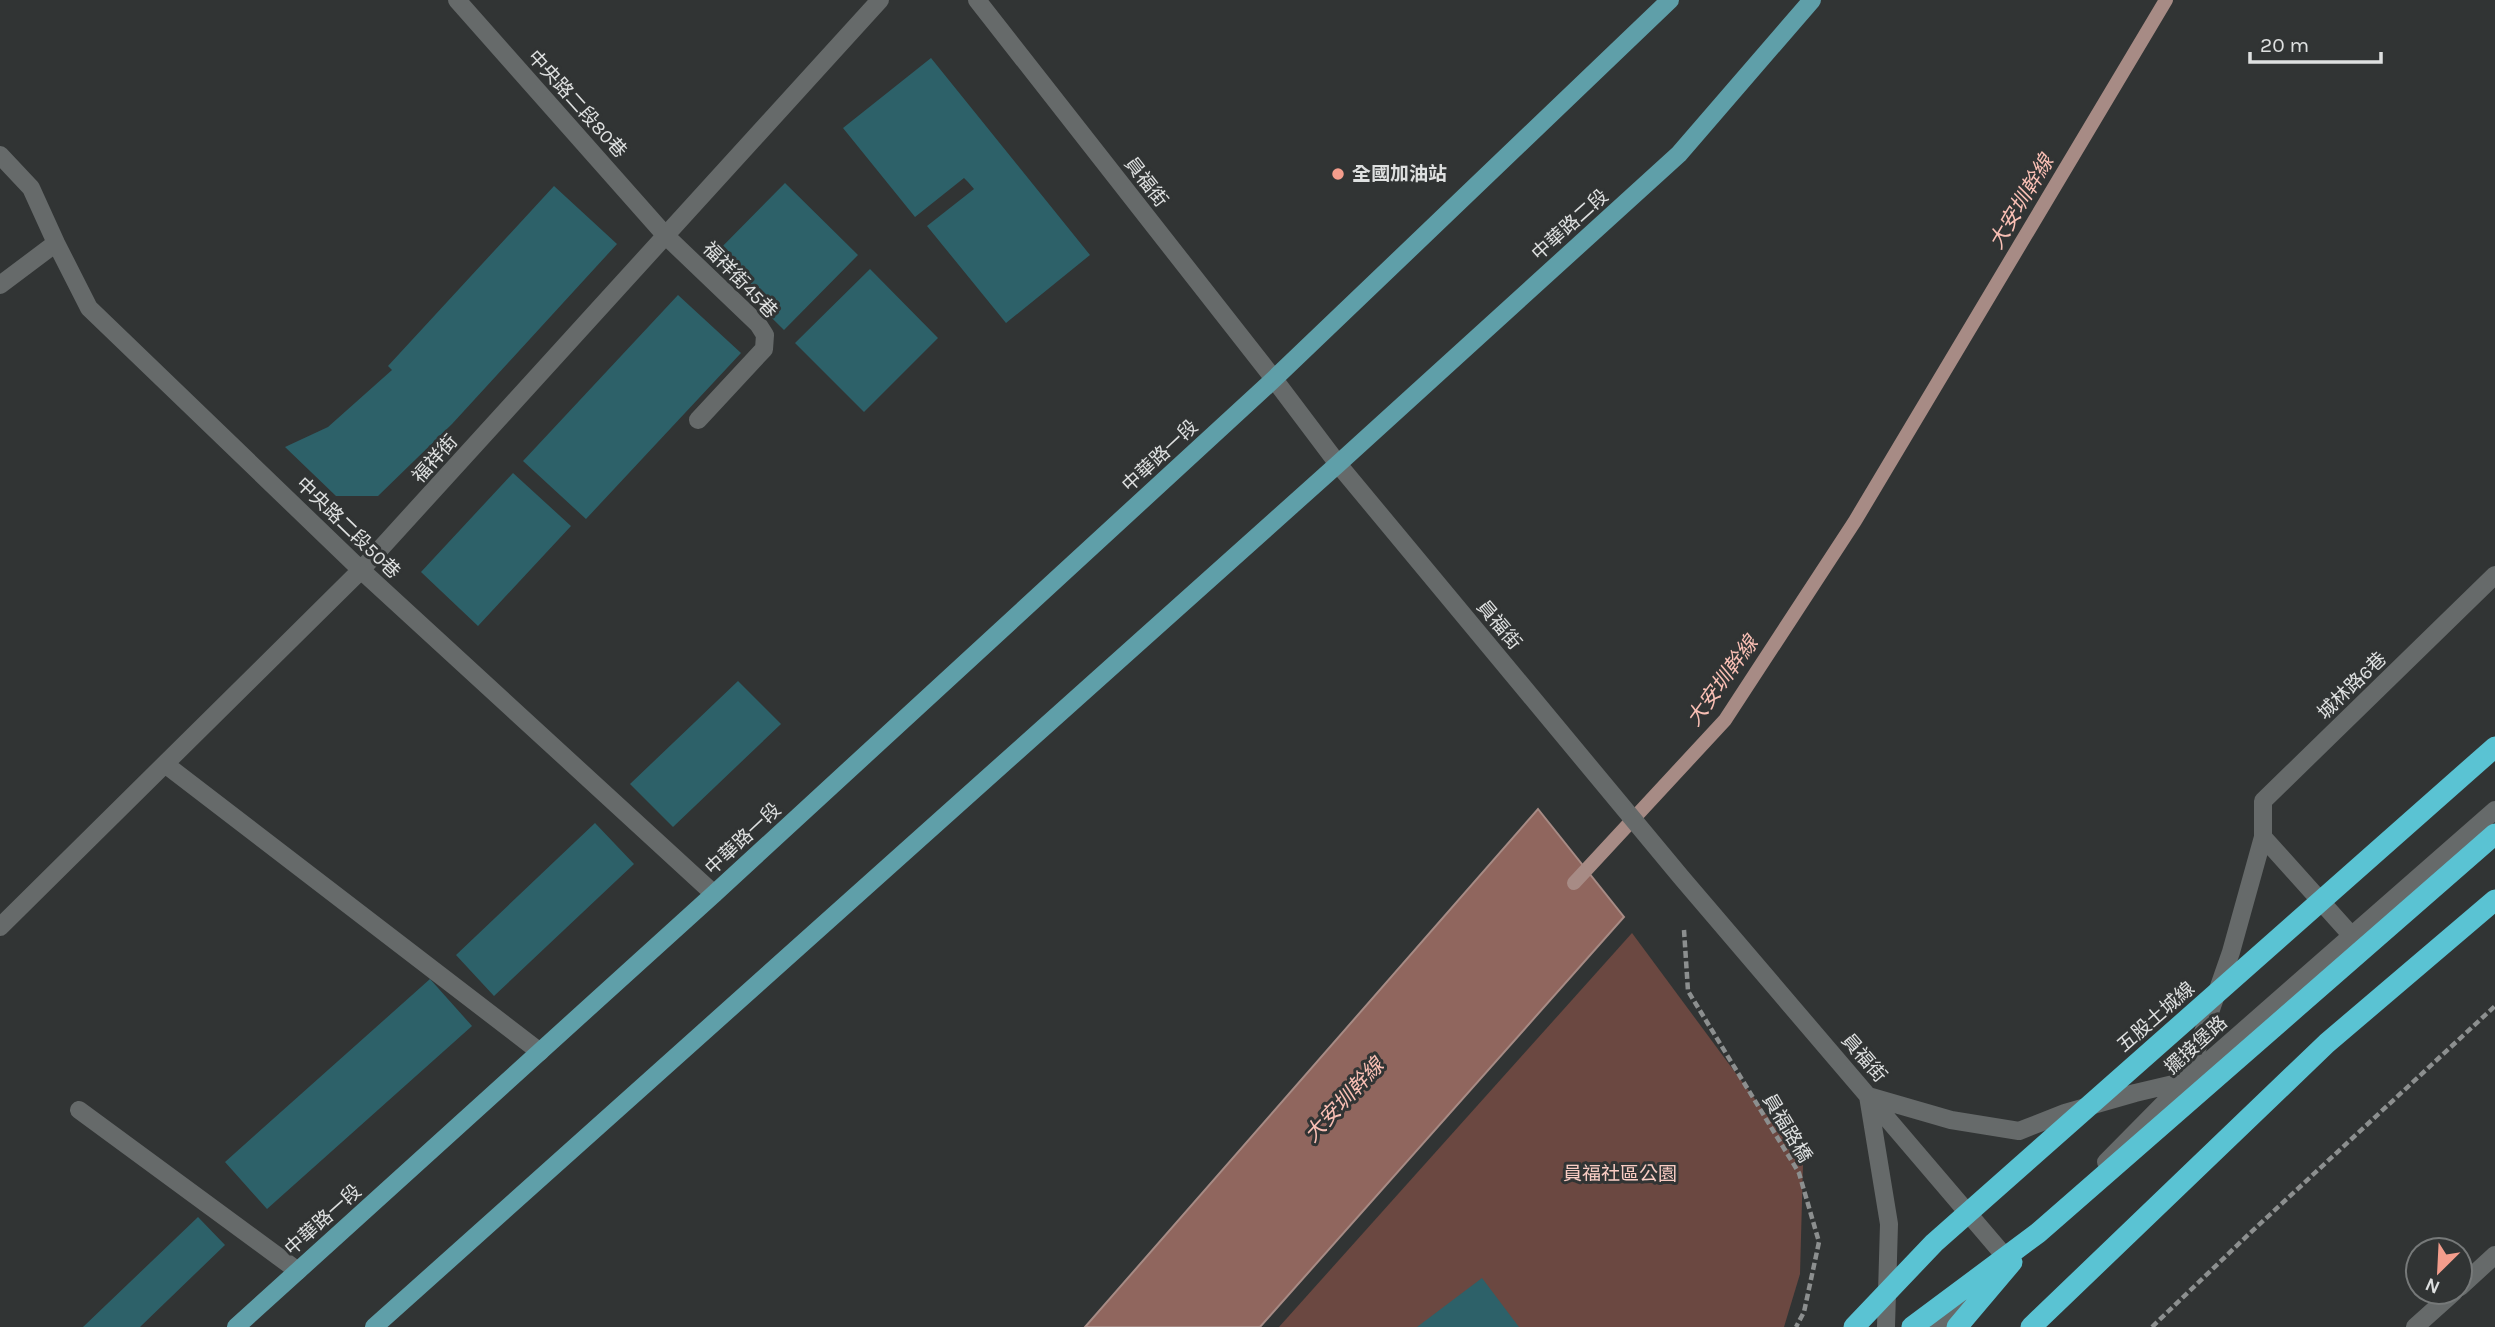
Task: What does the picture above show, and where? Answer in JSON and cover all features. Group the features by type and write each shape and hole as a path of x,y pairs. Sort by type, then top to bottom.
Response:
{"highway":[{"name":"五股土城線","path":"1854,1327 1934,1242 2495,747"},
{"path":"1912,1327 2038,1233 2495,834"},
{"path":"2031,1327 2327,1043 2495,900"},
{"path":"1957,1327 2038,1233"}],"main road":[{"path":"1274,379 1670,0"},
{"name":"中華路二段","path":"1338,464 1679,155 1812,0"},
{"name":"中華路一段","path":"236,1327 714,894 1274,379"},
{"path":"374,1327 1338,464"}],"street":[{"name":"中央路二段80巷","path":"457,0 666,236"},
{"name":"福祥街","path":"0,927 361,570 880,0"},
{"name":"員福街","path":"977,0 1338,464 1681,877 2008,1260"},
{"name":"中央路二段50巷","path":"0,155 31,188 89,308 361,570 714,894"},
{"name":"福祥街45巷","path":"666,236 758,324 765,335 764,349 698,420"},
{"path":"0,285 56,243"},
{"name":"城林路6巷","path":"2186,1081 2231,952 2263,837 2263,801 2495,575"},
{"path":"165,764 540,1052"},
{"name":"擺接堡路","path":"1939,1327 2186,1081 2495,810"},
{"path":"2263,837 2352,936"},
{"path":"1886,1327 1889,1224 1868,1096 1951,1120 2019,1131 2066,1113 2186,1081"},
{"path":"79,1110 298,1271"},
{"path":"2474,1274 2495,1255"},
{"path":"2415,1327 2438,1306"}],"path":[{"name":"員福路橋","path":"1681,877 1688,991 1799,1173 1819,1242 1804,1312 1796,1327"},
{"path":"2152,1327 2495,1006"}],"green space":[{"name":"員福社區公園","path":"1632,933 1803,1164 1800,1274 1784,1327 1279,1327"}],"water":[{"path":"1538,809 1624,917 1260,1327 1085,1327"}],"building":[{"path":"931,58 1090,255 1006,323 927,226 974,189 964,178 915,217 843,128"},
{"path":"785,183 858,255 784,330 711,258"},
{"path":"554,186 617,244 452,424 378,496 336,496 285,447 328,427 392,370 388,366"},
{"path":"870,269 938,338 864,412 795,343"},
{"path":"678,295 741,353 586,519 523,461"},
{"path":"513,473 571,526 478,626 421,572"},
{"path":"738,681 781,724 673,827 630,784"},
{"path":"595,823 634,864 494,996 456,955"},
{"path":"430,979 472,1026 267,1209 225,1162"},
{"path":"198,1217 225,1245 140,1327 83,1327"},
{"path":"1482,1278 1519,1327 1417,1327"}],"waterway":[{"name":"大安圳幹線","path":"1574,883 1725,720 1855,521 2166,0"}],"place":[{"name":"全國加油站","path":"1338,174"}]}
